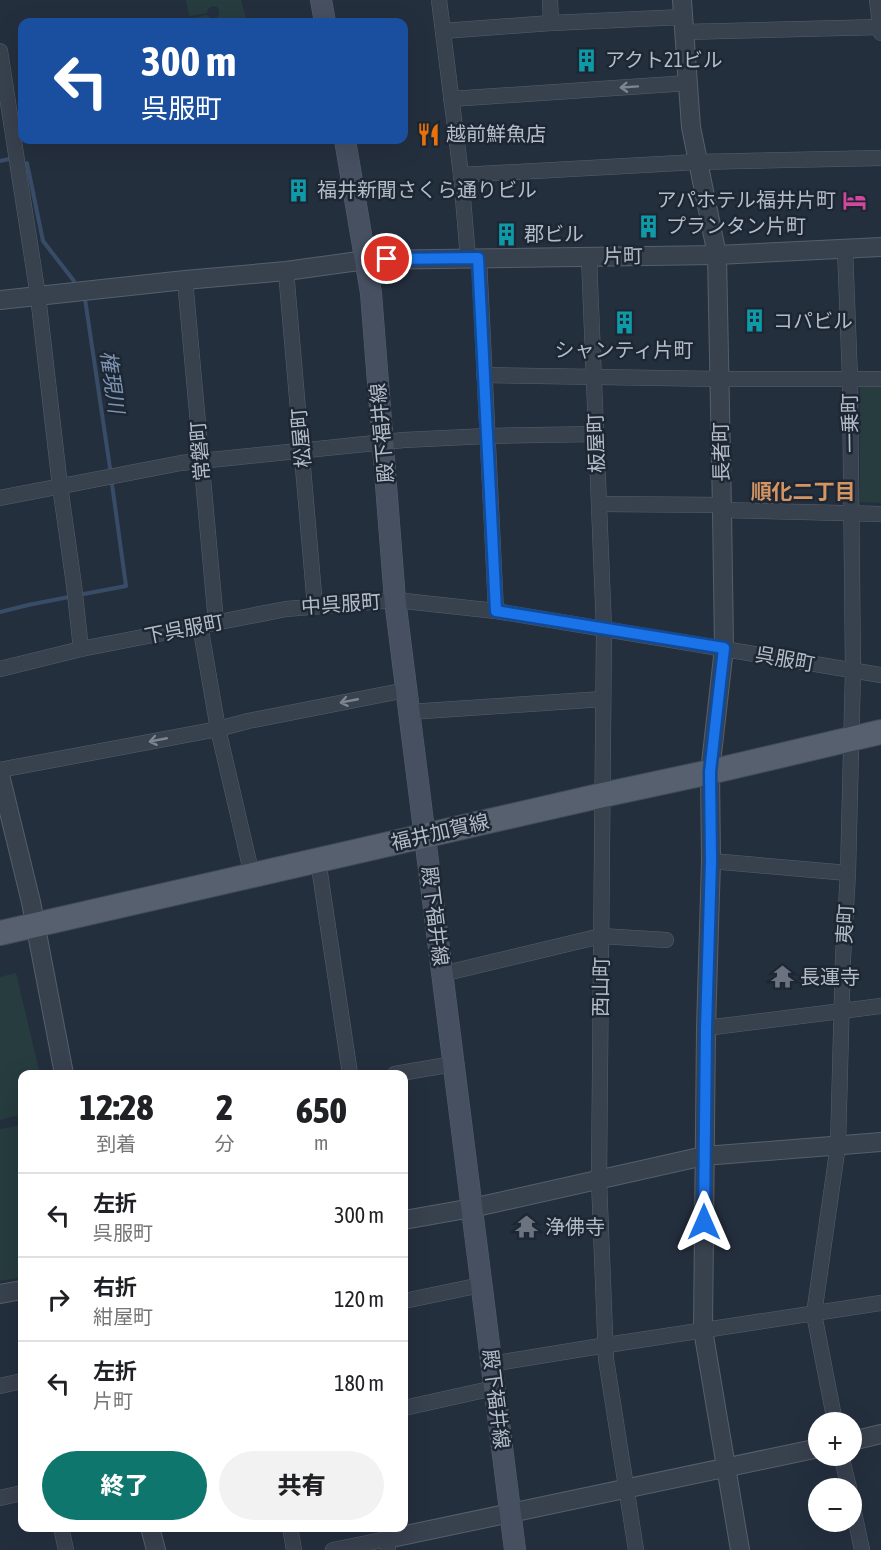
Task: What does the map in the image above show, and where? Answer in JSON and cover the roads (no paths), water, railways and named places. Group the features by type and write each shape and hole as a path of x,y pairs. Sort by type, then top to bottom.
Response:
{"main road":[{"path":"321,0 325,18"},
{"name":"殿下福井線","path":"346,144 371,293 395,600 515,1550"},
{"name":"福井加賀線","path":"0,933 881,732"}],"street":[{"path":"439,0 460,175 473,258 484,375 496,611"},
{"path":"550,0 551,23"},
{"path":"443,31 683,16 881,29 877,0"},
{"name":"長者町","path":"683,16 691,127 717,255 722,508 724,648 710,772 711,861 706,1028 703,1330 740,1550"},
{"path":"0,51 38,296 81,649"},
{"path":"451,99 688,83"},
{"path":"460,175 697,162 881,158"},
{"name":"片町","path":"0,300 286,271 366,260 717,255 881,247"},
{"name":"一乗町","path":"845,248 850,379 852,738"},
{"name":"板屋町","path":"589,256 604,628"},
{"name":"松屋町","path":"286,271 315,606"},
{"name":"常磐町","path":"185,280 216,622"},
{"path":"484,375 881,379"},
{"path":"0,498 201,461 383,442 487,436 596,434"},
{"path":"599,504 881,514"},
{"name":"呉服町","path":"395,600 496,611 881,675"},
{"name":"中呉服町","path":"286,609 395,600"},
{"name":"下呉服町","path":"0,669 81,649 286,609"},
{"path":"200,626 218,729 252,875"},
{"name":"西山町","path":"604,628 599,1180 606,1359 636,1550"},
{"path":"0,770 218,729 406,690"},
{"path":"409,712 603,699"},
{"name":"夷町","path":"833,1412 814,1314 838,1146 852,738"},
{"path":"0,775 36,925 63,1070"},
{"path":"318,860 349,1070"},
{"path":"711,861 848,873"},
{"path":"442,974 601,936 666,940"},
{"path":"706,1028 881,1006"},
{"path":"408,1072 453,1064"},
{"path":"408,1219 471,1208 704,1156 881,1142"},
{"path":"408,1300 481,1285"},
{"path":"0,1294 18,1291"},
{"path":"491,1364 881,1304"},
{"path":"0,1386 18,1383"},
{"path":"408,1407 494,1388"},
{"path":"862,1439 881,1434"},
{"path":"333,1550 388,1544 510,1513 808,1450"},
{"path":"0,1498 18,1494"},
{"path":"62,1532 66,1550"},
{"path":"151,1532 156,1550"},
{"path":"291,1532 294,1550"},
{"path":"858,1532 862,1550"}],"waterway":[{"path":"0,161 9,159"},
{"name":"権現川","path":"27,163 43,241 74,281"},
{"name":"権現川","path":"85,299 110,468"},
{"name":"権現川","path":"84,594 126,586 112,484"},
{"name":"権現川","path":"0,612 69,597"}],"place":[{"name":"アクト21ビル","path":"587,60"},
{"name":"越前鮮魚店","path":"428,134"},
{"name":"福井新聞さくら通りビル","path":"299,190"},
{"name":"アパホテル福井片町","path":"854,200"},
{"name":"プランタン片町","path":"648,226"},
{"name":"郡ビル","path":"506,234"},
{"name":"コパビル","path":"755,321"},
{"name":"シャンティ片町","path":"624,322"},
{"name":"長運寺","path":"782,977"},
{"name":"浄佛寺","path":"527,1227"}],"district":[{"name":"順化二丁目","path":"803,492"}]}
